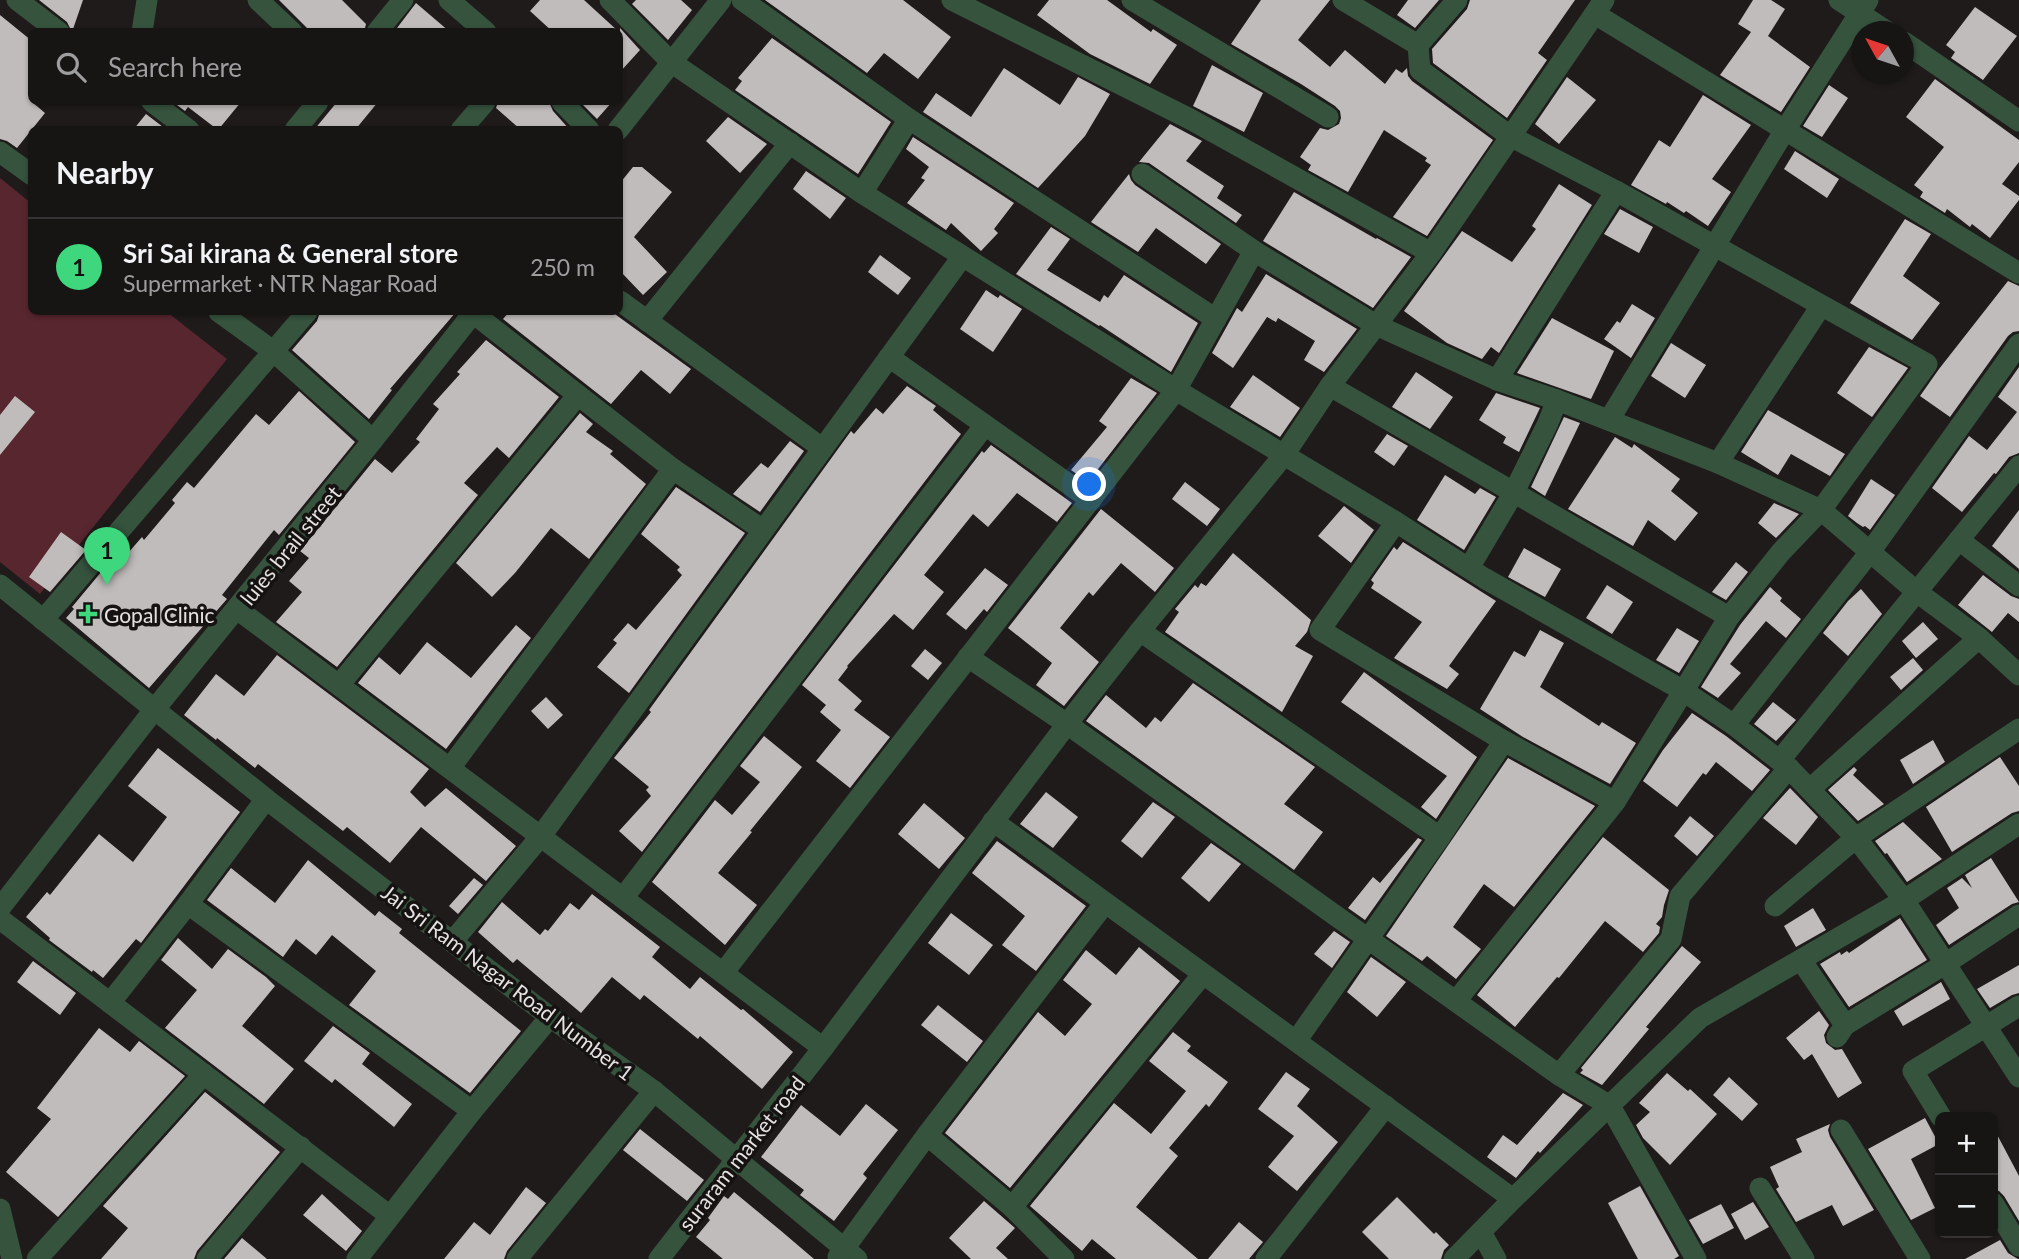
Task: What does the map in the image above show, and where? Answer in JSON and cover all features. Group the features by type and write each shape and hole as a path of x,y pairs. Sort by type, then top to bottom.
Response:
{"street":[{"path":"18,0 54,28"},
{"path":"143,28 147,0"},
{"path":"258,0 288,28"},
{"path":"380,28 403,0"},
{"path":"449,0 481,28"},
{"path":"610,0 671,62 862,193 1176,390 1469,568 1682,690 1734,725 1785,764 1856,838 1903,900 2019,1077"},
{"path":"621,126 721,0"},
{"path":"742,0 909,119 1216,319"},
{"path":"952,0 1190,119 1431,253"},
{"path":"1132,0 1328,117"},
{"path":"1343,0 1418,45"},
{"path":"1456,1001 1615,802 1729,617 1781,552 1821,510 1927,364 1616,191 1510,136 1420,70 1418,45 1457,0"},
{"path":"1839,0 1864,6 1878,21"},
{"path":"1609,420 1785,130 1864,6"},
{"path":"1600,7 1785,130 2019,273"},
{"name":"suraram market road","path":"659,1259 1140,631 1284,455 1331,386 1431,253 1600,7"},
{"path":"1914,49 2019,121"},
{"path":"156,105 184,126"},
{"path":"298,126 316,105"},
{"path":"464,126 482,105"},
{"path":"565,105 585,126"},
{"path":"862,193 909,119"},
{"path":"647,321 790,144"},
{"path":"0,152 28,172"},
{"path":"1142,174 1254,251 1376,325 1497,380 1557,400 1718,463 1821,510 1917,592 1979,638 2019,675"},
{"path":"1497,380 1616,191"},
{"path":"723,973 1176,390 1254,251"},
{"path":"452,942 541,836 962,257"},
{"path":"623,303 822,448"},
{"path":"1718,463 1821,306"},
{"path":"223,315 273,351 373,440"},
{"path":"43,620 304,315"},
{"name":"luies brail street","path":"0,908 154,710 471,315"},
{"path":"477,315 673,469 764,530"},
{"path":"1734,725 1870,552 2019,344"},
{"path":"889,356 1091,500"},
{"path":"1331,386 1729,617"},
{"path":"339,685 578,395"},
{"path":"1469,568 1514,492 1557,400"},
{"path":"623,898 985,425"},
{"path":"450,768 673,469"},
{"path":"1559,1075 1671,939 1680,896 1917,592 2017,472"},
{"path":"1396,522 1320,631 1504,741 1615,802"},
{"path":"1959,540 2019,586"},
{"name":"Jai Sri Ram Nagar Road Number 1","path":"0,585 266,799 550,1017 654,1091 846,1255"},
{"path":"237,609 823,1048"},
{"path":"1140,631 1440,837"},
{"path":"1810,789 1979,638"},
{"path":"968,657 1068,724 1559,1075 1610,1105 1696,1259"},
{"path":"1775,906 1856,838 2019,729"},
{"path":"1296,1041 1440,837 1504,741"},
{"path":"110,1003 266,799"},
{"path":"993,821 1513,1199"},
{"path":"1454,1259 1700,1018 1903,900 2019,824"},
{"path":"846,1255 927,1135 1105,903"},
{"path":"188,904 472,1111"},
{"path":"1801,961 1841,1031 2019,915"},
{"path":"0,919 390,1216"},
{"path":"1012,1207 1203,974"},
{"path":"1938,1112 1913,1071 2019,1006"},
{"path":"357,1259 472,1111 550,1017"},
{"path":"37,1259 204,1074"},
{"path":"517,1259 654,1091"},
{"path":"1266,1259 1385,1106"},
{"path":"1841,1130 1920,1259"},
{"path":"927,1135 1012,1207 1064,1259"},
{"path":"207,1259 301,1147"},
{"path":"1760,1188 1804,1259"},
{"path":"0,1209 12,1259"},
{"path":"1998,1211 2019,1246"},
{"path":"1481,1232 1496,1259"}],"shaded area":[{"path":"0,178 28,201 28,315 171,315 227,359 40,594 0,562"}],"building":[{"path":"39,0 83,0 73,28 70,28 67,22"},
{"path":"279,0 342,0 366,24 365,28 307,28"},
{"path":"540,0 584,0 615,28 549,28 530,11"},
{"path":"636,0 681,0 692,10 668,40 632,4"},
{"path":"765,0 903,0 951,37 918,79 884,53 867,73"},
{"path":"1049,0 1107,0 1151,32 1153,29 1177,45 1150,84 1090,54 1037,15"},
{"path":"1261,0 1330,0 1298,40 1330,67 1345,50 1385,84 1396,69 1402,73 1407,68 1412,81 1493,140 1427,236 1393,217 1431,165 1425,161 1427,158 1384,130 1348,192 1308,170 1311,165 1300,157 1320,128 1328,130 1339,124 1340,111 1301,84 1231,44"},
{"path":"1408,0 1439,0 1415,28 1397,15"},
{"path":"1470,0 1575,0 1538,53 1547,60 1507,118 1433,63 1432,49 1467,9"},
{"path":"1753,0 1771,0 1785,9 1768,36 1810,67 1781,112 1720,75 1751,32 1738,24"},
{"path":"416,3 445,28 397,28"},
{"path":"1975,7 2017,36 1983,80 1951,58 1955,52 1946,45"},
{"path":"0,15 28,38 28,105 36,105 45,113 35,126 28,126 28,134 17,148 0,139"},
{"path":"623,31 640,50 623,69"},
{"path":"772,38 891,122 858,174 735,90 742,81 738,78"},
{"path":"1212,65 1263,93 1244,132 1193,106"},
{"path":"1004,68 1060,105 1078,77 1110,94 1085,136 1038,188 923,112 936,93 971,117"},
{"path":"1567,77 1596,100 1559,144 1535,124"},
{"path":"1935,79 2019,140 2019,162 2002,184 2019,196 2019,200 1990,238 1947,209 1945,213 1920,197 1923,192 1914,185 1944,147 1906,117"},
{"path":"1829,85 1848,98 1822,137 1803,126"},
{"path":"1703,95 1751,125 1712,179 1731,192 1708,226 1686,211 1684,213 1631,185 1659,140 1670,147"},
{"path":"177,105 239,105 221,126 213,126 188,107 185,111"},
{"path":"335,105 376,105 358,126 317,126"},
{"path":"497,105 550,105 566,126 516,126 496,108"},
{"path":"583,105 609,105 597,119"},
{"path":"146,114 162,126 136,126"},
{"path":"728,117 767,144 740,173 706,141"},
{"path":"1170,124 1202,141 1186,161 1224,186 1217,198 1242,215 1236,223 1149,163 1139,162"},
{"path":"913,137 1014,203 994,229 998,233 981,251 951,223 946,230 907,203 925,180 921,178 929,167 906,149"},
{"path":"1795,151 1839,179 1827,198 1784,169"},
{"path":"633,167 642,167 672,192 634,237 667,272 643,295 623,274 623,179"},
{"path":"806,171 846,198 830,219 793,189"},
{"path":"1129,174 1135,185 1221,244 1206,264 1156,228 1138,252 1091,222"},
{"path":"1559,184 1592,205 1499,353 1491,347 1482,359 1447,343 1404,311 1462,231 1512,262 1536,229 1532,226"},
{"path":"1294,192 1411,257 1373,308 1263,241"},
{"path":"1620,209 1653,227 1639,253 1604,234"},
{"path":"1905,219 1931,234 1903,276 1940,303 1912,340 1850,303"},
{"path":"1051,227 1070,239 1047,270 1100,302 1104,295 1108,298 1124,275 1198,323 1171,372 1016,274"},
{"path":"880,255 911,278 898,295 868,272"},
{"path":"1266,274 1357,329 1324,372 1304,360 1315,341 1278,318 1276,322 1267,317 1233,368 1212,353 1237,308 1242,312"},
{"path":"2008,281 2019,286 2019,331 2008,336 1950,417 1920,396"},
{"path":"986,290 998,298 1000,295 1022,309 993,352 960,329"},
{"path":"1632,304 1655,318 1631,358 1604,339 1617,321 1620,323"},
{"path":"319,315 453,315 390,389 392,390 369,419 292,350"},
{"path":"506,315 616,315 691,369 670,394 641,370 611,404 503,319"},
{"path":"1552,318 1614,351 1591,399 1517,373"},
{"path":"486,340 559,397 509,458 497,447 464,483 478,495 337,667 276,622 302,592 289,581 309,558 300,551 375,459 392,473 420,442 416,439 439,409 433,404"},
{"path":"1671,343 1706,365 1685,398 1651,376"},
{"path":"1869,347 1908,368 1872,417 1837,393"},
{"path":"2019,367 2019,453 2009,457 1962,512 1932,488 1969,436 1987,450 2017,412 1998,397"},
{"path":"1416,372 1453,397 1430,429 1392,407"},
{"path":"1253,375 1300,408 1280,437 1230,407"},
{"path":"1131,378 1157,393 1088,482 1071,470 1107,427 1099,421"},
{"path":"907,386 936,406 933,410 961,434 642,852 619,831 651,796 646,790 649,787 614,758 651,712 649,710 851,431 854,434 876,408 883,414"},
{"path":"299,391 355,442 279,535 274,530 222,595 227,599 149,688 66,618 107,565 114,569 142,537 144,540 175,503 172,500 187,482 194,488 256,414 269,425"},
{"path":"1496,393 1540,408 1519,452 1503,443 1506,437 1479,420"},
{"path":"15,396 35,412 0,455 0,415"},
{"path":"1768,410 1845,454 1830,476 1791,454 1778,475 1741,452"},
{"path":"580,413 593,424 586,432 613,451 610,454 646,484 589,559 551,528 492,597 456,563"},
{"path":"1564,417 1580,423 1545,496 1531,487"},
{"path":"1387,434 1408,446 1394,466 1374,452"},
{"path":"1615,437 1632,448 1634,444 1680,479 1671,491 1698,513 1675,541 1648,520 1633,546 1568,509"},
{"path":"790,441 804,451 760,512 733,494 761,463 768,468"},
{"path":"991,445 1072,503 1057,522 1017,493 988,527 973,514 924,575 944,592 913,630 894,614 847,666 838,680 862,701 854,710 890,737 850,788 816,761 841,730 820,712 826,705 802,685 982,451 984,453"},
{"path":"1445,475 1475,494 1480,488 1496,497 1464,550 1417,520"},
{"path":"1871,479 1895,495 1870,530 1848,516"},
{"path":"1185,482 1220,509 1207,526 1172,499"},
{"path":"676,487 745,533 629,693 597,667 617,643 613,640 628,623 636,630 682,575 677,570 680,567 641,534"},
{"path":"1774,503 1799,514 1776,538 1758,523"},
{"path":"1344,506 1374,530 1351,563 1318,536"},
{"path":"1101,509 1174,568 1155,592 1121,563 1093,596 1089,592 1060,628 1099,662 1064,706 1036,685 1052,663 1008,628"},
{"path":"2019,510 2019,569 1992,546"},
{"path":"61,532 86,550 50,592 29,577"},
{"path":"1403,542 1496,601 1449,666 1459,674 1447,689 1394,658 1422,622 1371,588 1374,583 1371,580 1394,547 1397,550"},
{"path":"1524,548 1561,569 1545,597 1508,577"},
{"path":"1233,553 1311,620 1307,632 1295,646 1313,656 1282,712 1165,632 1179,612 1175,609 1195,585 1198,588 1201,583 1206,586"},
{"path":"1736,562 1748,572 1726,600 1712,592"},
{"path":"985,568 1008,585 987,612 984,609 966,630 946,614"},
{"path":"1983,575 2019,599 2019,622 2008,613 1992,632 1958,605"},
{"path":"1607,585 1633,602 1612,634 1586,618"},
{"path":"1770,587 1782,598 1780,601 1801,619 1786,638 1766,621 1730,664 1741,673 1718,698 1701,687 1740,625"},
{"path":"1861,589 1882,614 1848,656 1823,633"},
{"path":"1923,622 1938,639 1916,658 1902,641"},
{"path":"516,625 531,638 446,749 358,683 379,657 400,675 427,642 471,678"},
{"path":"1677,628 1699,641 1679,673 1656,660"},
{"path":"1540,630 1564,643 1540,687 1599,726 1602,722 1636,743 1610,784 1523,737 1480,709 1514,651 1525,657"},
{"path":"925,649 942,663 928,680 911,666"},
{"path":"277,655 429,769 410,792 425,807 446,788 516,846 486,881 421,827 390,863 347,827 343,831 258,764 255,768 184,715 216,674 244,696"},
{"path":"1913,658 1923,670 1901,690 1890,677"},
{"path":"1364,672 1477,757 1436,819 1421,807 1447,776 1341,702"},
{"path":"1193,683 1315,767 1284,804 1323,832 1294,870 1086,721 1106,695 1146,728 1155,717 1161,722"},
{"path":"546,697 563,715 548,729 531,711"},
{"path":"1773,702 1796,720 1776,741 1754,724"},
{"path":"1692,713 1770,770 1752,791 1716,762 1706,775 1703,773 1677,807 1643,781"},
{"path":"764,736 802,767 718,873 757,905 725,945 652,882 715,800 732,815 760,782 740,766"},
{"path":"1933,740 1945,762 1913,784 1900,760"},
{"path":"158,748 240,812 141,943 136,939 103,978 49,940 50,938 26,917 47,892 50,895 99,834 133,862 167,817 128,786"},
{"path":"2000,757 2019,786 2019,811 1952,852 1926,807"},
{"path":"1508,758 1595,806 1514,907 1484,884 1453,927 1481,949 1456,979 1427,956 1422,961 1386,936"},
{"path":"1854,767 1857,770 1853,775 1884,804 1858,821 1828,790"},
{"path":"1790,788 1818,817 1796,845 1763,818"},
{"path":"1046,792 1078,817 1053,848 1020,824"},
{"path":"1153,802 1175,817 1142,858 1121,841"},
{"path":"924,803 965,838 939,869 898,834"},
{"path":"1690,816 1714,836 1697,856 1674,836"},
{"path":"1903,822 1942,859 1907,882 1875,841"},
{"path":"1603,837 1669,890 1662,917 1656,924 1660,927 1659,933 1643,952 1605,921 1515,1027 1477,995"},
{"path":"1418,838 1422,840 1365,920 1348,908 1373,877 1380,883"},
{"path":"997,841 1086,906 1036,971 1002,945 1025,916 972,873"},
{"path":"1211,843 1241,864 1209,902 1181,878"},
{"path":"1991,858 2019,902 1949,945 1936,925 1959,908 1947,888 1962,878 1972,888 1965,875"},
{"path":"308,860 375,916 379,911 402,929 399,933 521,1031 470,1093 349,1005 376,971 332,935 316,955 296,939 283,957 207,900 231,868 275,903"},
{"path":"474,878 483,885 458,914 449,906"},
{"path":"592,894 660,947 652,957 690,989 700,977 793,1052 762,1089 700,1036 698,1039 644,995 640,1000 612,977 581,1013 517,959 513,963 478,932 502,902 540,935 545,929 548,931 570,903 579,910"},
{"path":"1813,908 1826,930 1796,947 1784,926"},
{"path":"951,913 993,945 969,975 928,943"},
{"path":"1900,918 1927,960 1849,1007 1820,964 1840,952 1841,955 1847,951 1849,953"},
{"path":"1334,931 1350,942 1332,968 1314,954"},
{"path":"178,938 212,969 228,949 275,986 242,1026 294,1069 264,1104 165,1028 197,990 161,960"},
{"path":"1682,946 1701,962 1646,1027 1649,1029 1602,1085 1580,1073 1583,1070 1581,1068"},
{"path":"1139,947 1180,981 1010,1188 945,1133 1038,1012 1065,1036 1092,1004 1063,980 1086,950 1116,975"},
{"path":"1371,957 1406,982 1377,1017 1347,992"},
{"path":"33,961 76,993 60,1015 17,982"},
{"path":"2019,965 2019,993 1990,1008 1977,989"},
{"path":"1941,982 1950,999 1903,1026 1894,1011"},
{"path":"938,1005 983,1041 967,1062 921,1025"},
{"path":"1819,1011 1829,1025 1824,1035 1826,1043 1835,1050 1842,1049 1862,1083 1838,1098 1812,1054 1804,1060 1786,1038"},
{"path":"333,1026 370,1053 362,1064 412,1104 394,1127 335,1079 332,1083 304,1061"},
{"path":"99,1028 130,1052 139,1041 185,1076 58,1217 6,1172 51,1119 37,1108"},
{"path":"1173,1032 1191,1046 1187,1051 1228,1082 1209,1107 1206,1104 1169,1148 1178,1156 1136,1207 1198,1259 1116,1259 1092,1239 1082,1251 1030,1206 1114,1103 1151,1134 1186,1091 1149,1061"},
{"path":"1286,1072 1310,1089 1297,1106 1338,1142 1297,1191 1268,1167 1294,1136 1258,1109"},
{"path":"1667,1073 1688,1091 1690,1089 1717,1114 1670,1165 1643,1138 1636,1125 1650,1112 1639,1103"},
{"path":"1729,1077 1758,1104 1742,1121 1713,1095"},
{"path":"205,1092 280,1152 197,1251 194,1259 101,1259 128,1228 103,1206"},
{"path":"1563,1093 1583,1105 1516,1178 1487,1157 1503,1135 1517,1145"},
{"path":"866,1104 898,1130 863,1174 867,1178 834,1221 800,1195 804,1190 761,1157 801,1105 840,1136"},
{"path":"1925,1118 1935,1137 1935,1146 1911,1159 1935,1208 1911,1220 1868,1149"},
{"path":"1830,1124 1830,1137 1874,1210 1843,1226 1832,1205 1796,1222 1776,1189 1779,1187 1770,1167 1802,1152 1796,1139"},
{"path":"640,1129 704,1180 687,1201 623,1150"},
{"path":"1998,1136 2019,1176 2019,1221 1999,1191"},
{"path":"1640,1186 1679,1256 1674,1259 1638,1259 1608,1203"},
{"path":"526,1187 546,1203 507,1251 504,1259 444,1259 474,1222 490,1235"},
{"path":"734,1192 814,1259 723,1259 696,1237 724,1196 728,1199"},
{"path":"322,1194 362,1231 346,1251 303,1215"},
{"path":"1397,1197 1449,1245 1441,1259 1389,1259 1362,1232"},
{"path":"984,1201 1015,1228 996,1248 1008,1259 971,1259 949,1238"},
{"path":"1753,1202 1769,1227 1745,1240 1731,1214"},
{"path":"1721,1204 1734,1228 1703,1244 1689,1220"},
{"path":"1239,1222 1263,1242 1249,1259 1208,1259"},
{"path":"242,1238 267,1259 224,1259"},
{"path":"2000,1240 2008,1253 2018,1259 1965,1259"}],"place":[{"name":"Sri Sai kirana & General store","path":"107,585"},
{"name":"Gopal Clinic","path":"88,614"}]}
